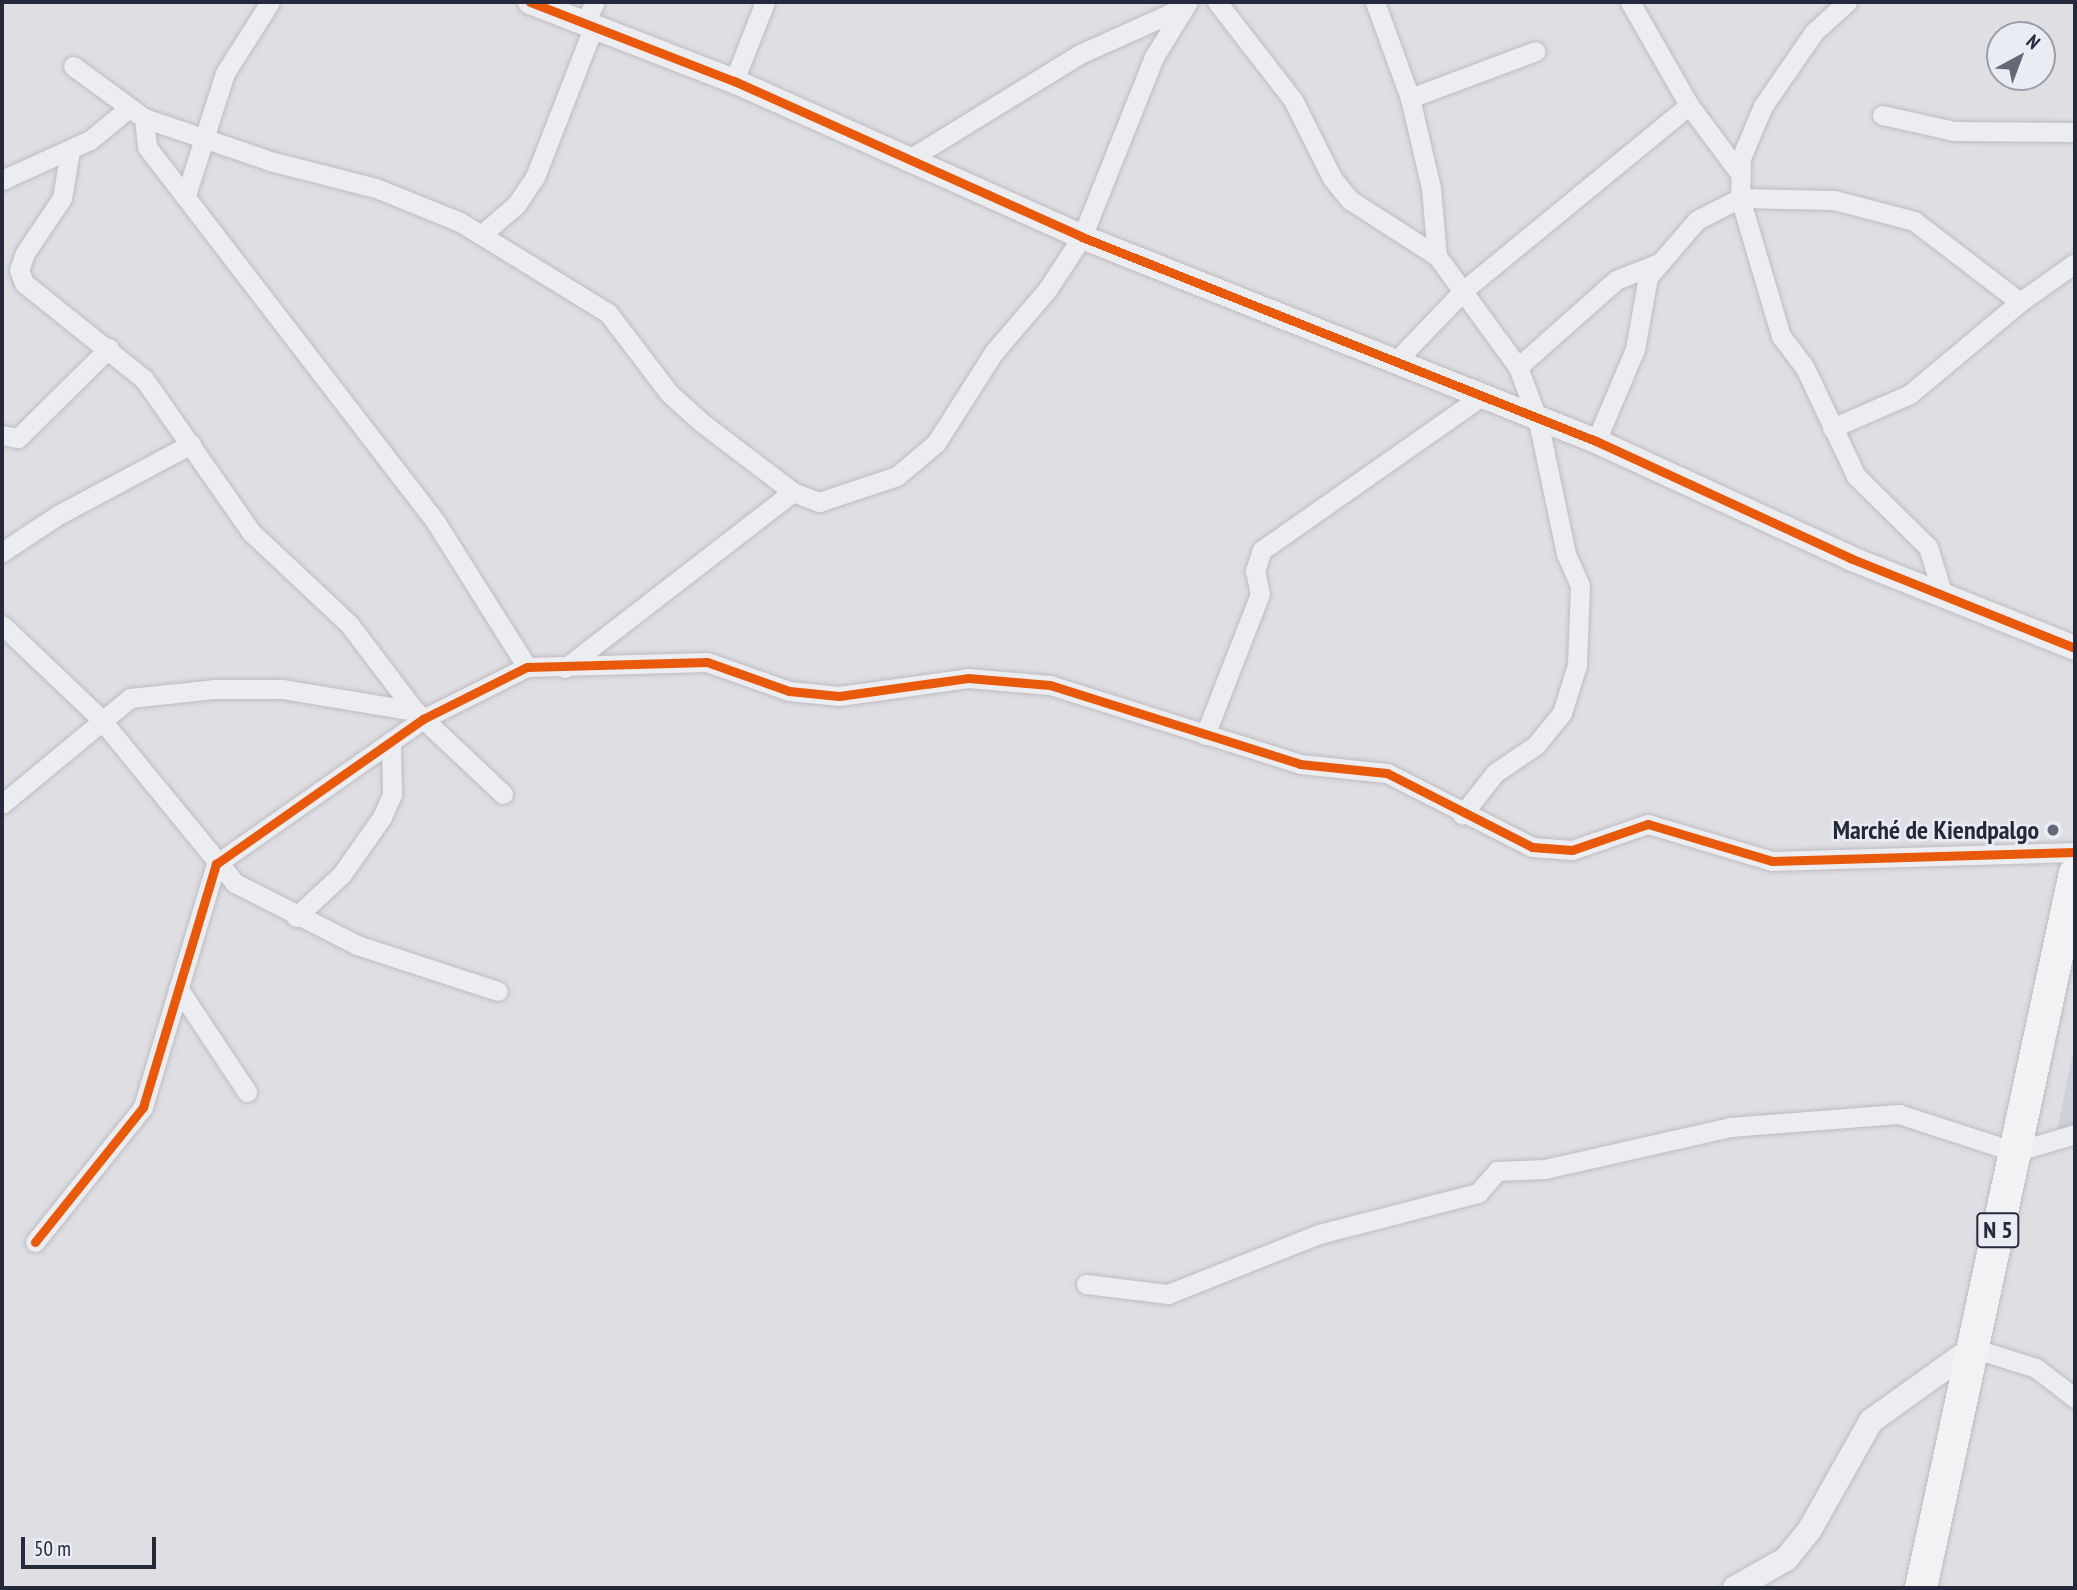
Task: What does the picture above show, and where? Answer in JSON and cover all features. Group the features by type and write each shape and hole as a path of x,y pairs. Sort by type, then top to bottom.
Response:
{"highway":[{"name":"N 5","path":"1921,1588 2075,873"}],"street":[{"path":"187,192 225,73 270,2"},
{"path":"530,2 591,17 906,161 1082,237 1479,398 1596,441 1850,558 1941,592 2075,648"},
{"path":"734,81 765,2"},
{"path":"1217,2 1293,100 1332,178 1350,200 1437,256 1464,290 1518,367 1538,421 1566,554 1580,586 1577,665 1562,713 1536,745 1495,772 1462,815"},
{"path":"1375,2 1410,98 1431,188 1437,256"},
{"path":"1630,2 1689,105 1741,175"},
{"path":"1847,2 1782,73 1741,158 1740,198 1769,310 1856,476 1922,538 1941,592"},
{"path":"906,161 1080,54 1184,5"},
{"path":"73,66 137,113 204,139 376,187 481,235 608,313 669,393 793,492 818,502 860,492 897,476 936,443 994,352 1082,237 1154,57 1184,5"},
{"path":"481,235 516,205 535,177 591,17"},
{"path":"1410,98 1536,51"},
{"path":"1395,362 1464,290 1689,105"},
{"path":"2,180 70,151 137,113"},
{"path":"137,113 147,147 187,192 380,457 435,521 527,667"},
{"path":"1882,115 1954,131 2075,132"},
{"path":"70,151 62,198 19,270 49,306 109,348 174,414 191,444 251,532 349,624 419,715 503,794"},
{"path":"1596,441 1635,349 1642,293 1661,262 1697,220 1740,198 1834,200 1914,221 2020,302"},
{"path":"1518,367 1616,280 1661,262"},
{"path":"1832,428 1935,377 2020,302 2075,263"},
{"path":"2,435 18,438 109,348"},
{"path":"1205,735 1260,594 1255,571 1262,550 1479,398"},
{"path":"2,552 58,514 191,444"},
{"path":"565,668 793,492"},
{"path":"2,625 99,718 216,864 235,883 296,917 357,945 498,991"},
{"path":"35,1242 143,1107 216,864 391,741 419,715 527,667 707,662 789,691 839,696 968,678 1050,685 1300,764 1387,773 1462,815 1532,847 1572,850 1648,824 1772,861 2075,852"},
{"path":"2,804 99,718 130,698 214,689 282,689 419,715"},
{"path":"296,917 342,874 382,817 391,795 391,741"},
{"path":"178,988 247,1092"},
{"path":"1086,1284 1168,1294 1319,1234 1478,1193 1497,1171 1545,1169 1785,1119 1840,1122 1899,1114 2015,1152 2075,1134"},
{"path":"1735,1588 1786,1559 1809,1531 1871,1421 1972,1348 2036,1368 2075,1398"}],"shaded area":[{"path":"2075,1044 2075,1134 2055,1139"}],"cycle path":[{"path":"530,2 734,81 1082,237 1596,441 1850,558 2075,648"},
{"path":"35,1242 143,1107 216,864 423,719 527,667 707,662 789,691 839,696 968,678 1050,685 1300,764 1387,773 1532,847 1572,850 1648,824 1772,861 2075,852"}],"place":[{"name":"Marché de Kiendpalgo","path":"2053,830"}]}
